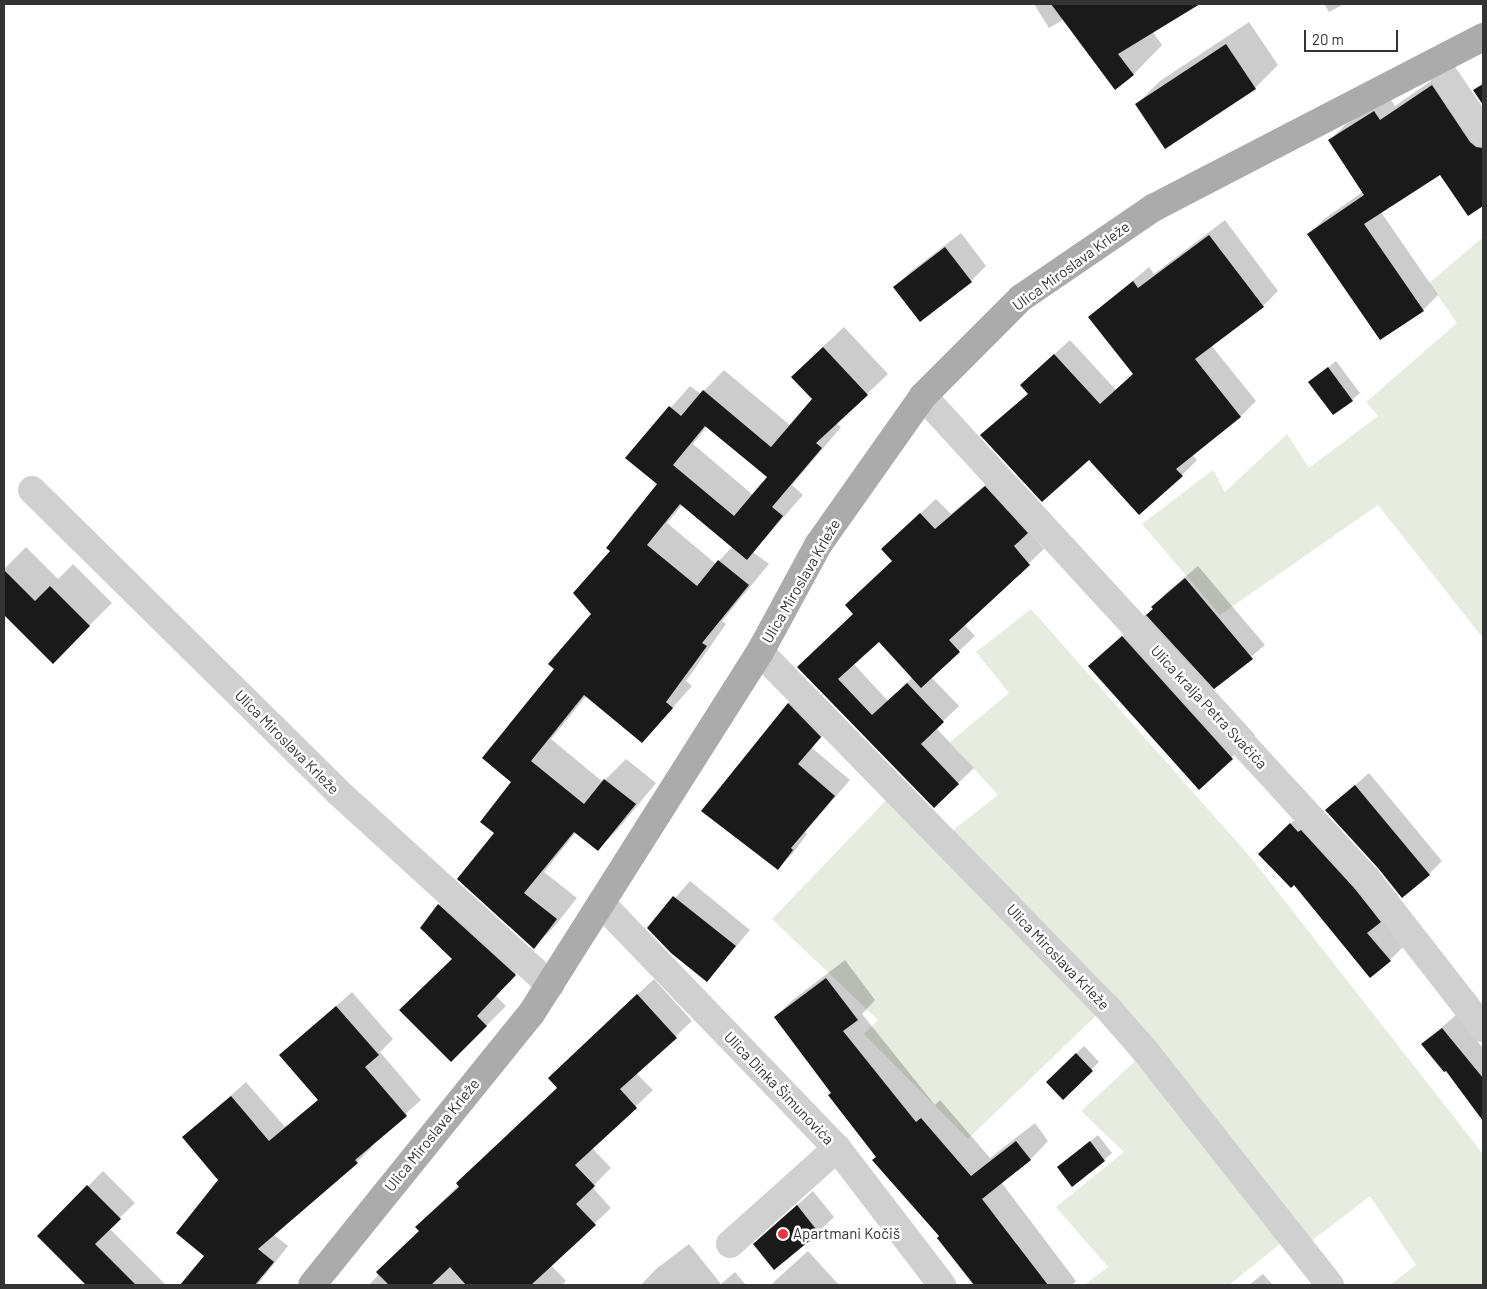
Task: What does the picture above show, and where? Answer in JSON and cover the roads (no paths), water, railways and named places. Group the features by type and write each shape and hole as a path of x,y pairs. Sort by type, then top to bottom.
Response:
{"main road":[{"name":"Ulica Miroslava Krleže","path":"312,1285 532,1014 760,652 818,545 923,396 1021,298 1153,208 1483,38"}],"street":[{"path":"1435,62 1483,133"},
{"name":"Ulica kralja Petra Svačića","path":"923,396 1367,879 1483,1028"},
{"name":"Ulica Miroslava Krleže","path":"32,490 338,792 550,984"},
{"name":"Ulica Miroslava Krleže","path":"760,652 1106,1006 1146,1052 1330,1285"},
{"name":"Ulica Dinka Šimunovića","path":"601,903 837,1148 942,1285"},
{"path":"730,1244 837,1148"}],"place":[{"name":"Apartmani Kočiš","path":"783,1234"}]}
